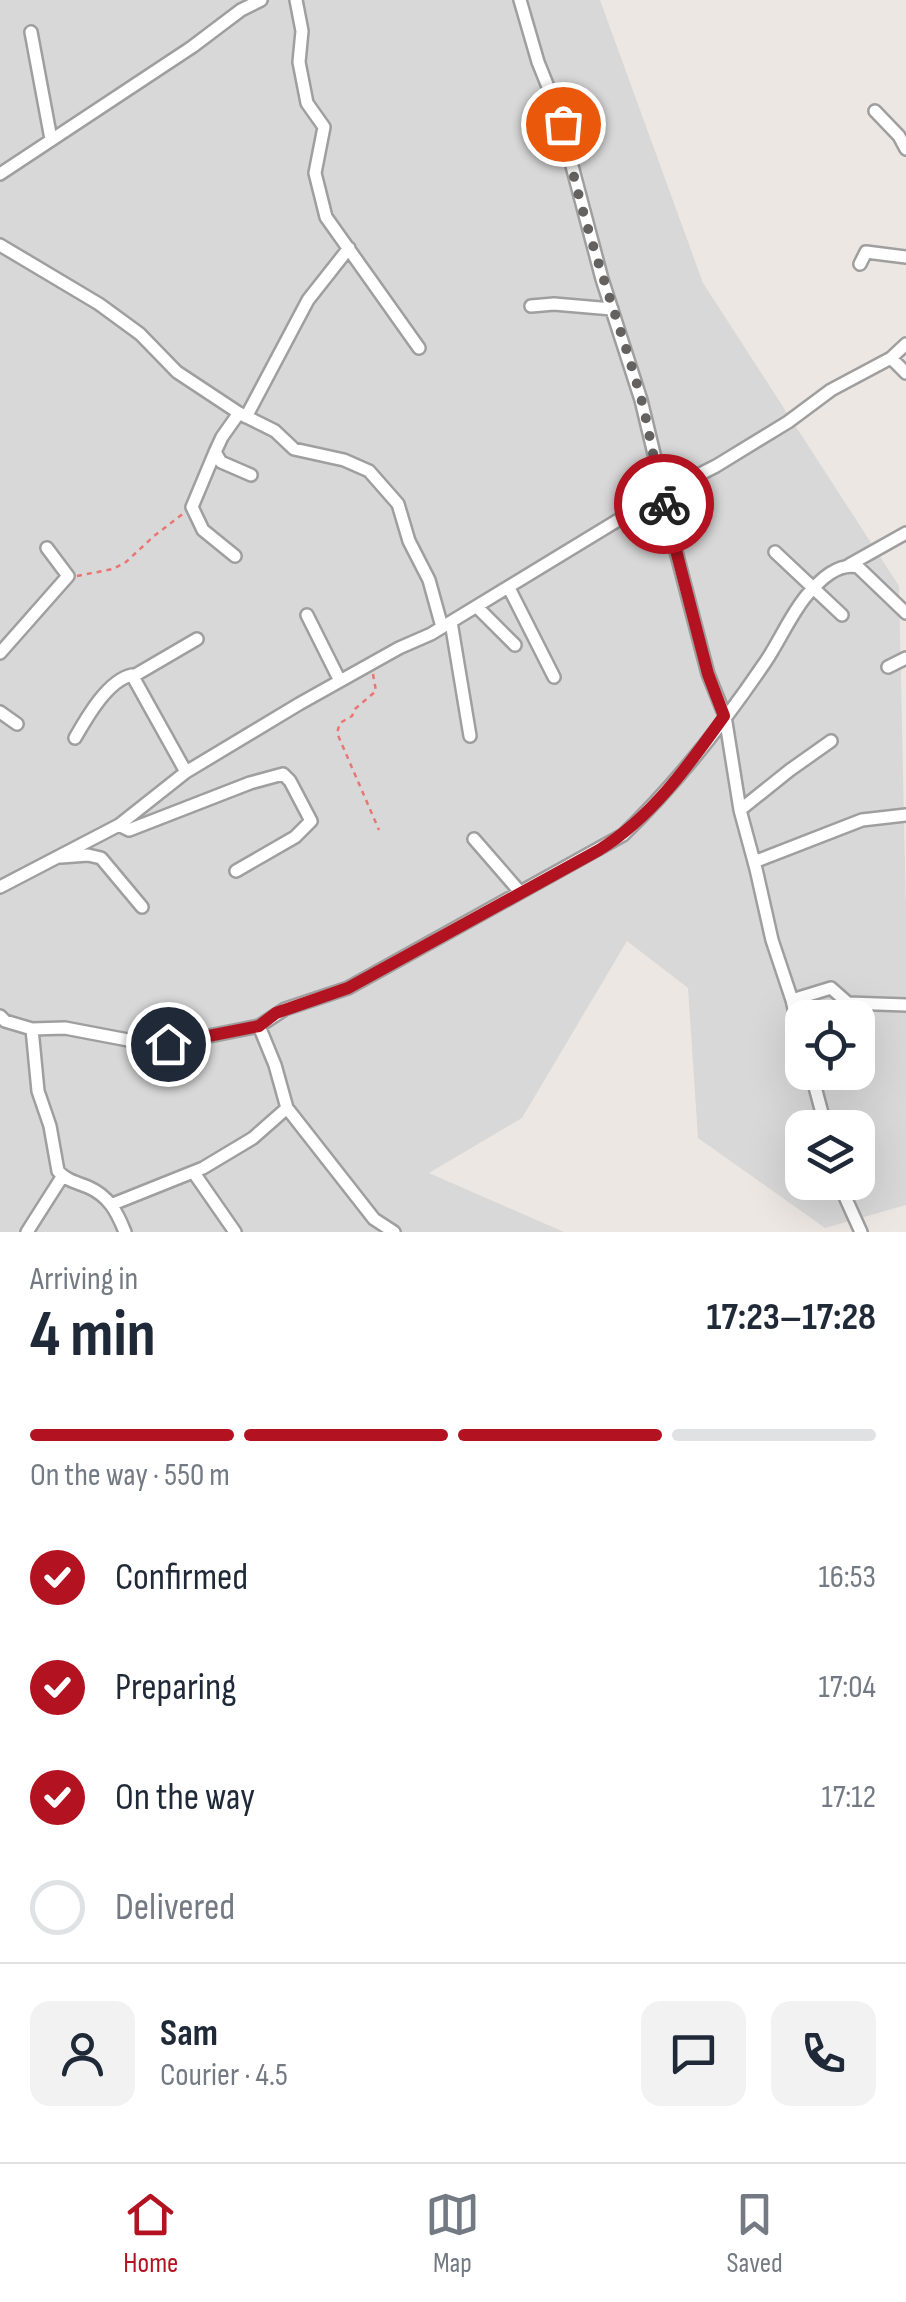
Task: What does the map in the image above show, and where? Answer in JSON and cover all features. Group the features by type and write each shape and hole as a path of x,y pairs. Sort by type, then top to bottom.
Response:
{"street":[{"path":"0,174 192,47 239,5 261,0"},
{"path":"296,0 302,31 299,62 308,103 324,127 314,172 326,217 418,348"},
{"path":"520,0 538,62 563,124 602,279 641,400 708,674 724,716 740,810 772,940 792,1000 831,988 845,1000"},
{"path":"30,32 51,139"},
{"path":"875,111 906,149"},
{"path":"0,245 99,304 140,334 178,372 242,415 275,431 294,450 344,460 369,471 382,484 398,504 409,541 447,625 470,736"},
{"path":"235,556 203,530 192,508 222,437 242,415 308,300 349,248"},
{"path":"860,264 866,252 906,257"},
{"path":"532,306 554,304 612,310"},
{"path":"0,888 120,825 186,772 340,681 447,625 661,494 716,466 831,390 891,358 906,344"},
{"path":"891,358 906,373"},
{"path":"215,452 222,462 251,475"},
{"path":"849,565 906,533"},
{"path":"0,653 68,576 46,548"},
{"path":"774,552 842,615"},
{"path":"0,1016 32,1029 65,1028 168,1044 259,1026 276,1013 348,988 623,835 649,811 724,716 766,661 804,598 841,566 858,567 906,613"},
{"path":"509,588 554,677"},
{"path":"477,606 516,645"},
{"path":"307,615 340,681"},
{"path":"75,738 91,711 120,677 132,676 197,639"},
{"path":"888,668 906,658"},
{"path":"132,676 186,772"},
{"path":"0,712 16,724"},
{"path":"740,810 831,741"},
{"path":"120,825 128,830 283,774 311,821 296,837 236,871"},
{"path":"754,862 862,820 906,815"},
{"path":"474,839 520,892"},
{"path":"57,857 100,858 142,908"},
{"path":"875,1004 906,1006"},
{"path":"259,1026 287,1108 374,1219 394,1232"},
{"path":"32,1029 38,1091 50,1126 58,1171 62,1177 91,1188 113,1204 126,1232"},
{"path":"113,1204 194,1172 253,1138 287,1108"},
{"path":"194,1172 234,1232"},
{"path":"27,1232 62,1177"},
{"path":"846,1200 861,1232"}],"path":[{"path":"66,578 114,569 192,508"},
{"path":"372,663 376,691 340,723 337,733 380,830"}],"shaded area":[{"path":"0,0 600,0 703,283 899,586 906,913 906,1205 825,1228 785,1200 875,1200 875,1110 785,1110 785,1200 698,1138 688,988 627,941 522,1118 429,1173 564,1232 0,1232"}],"way so far":[{"path":"563,124 602,279 641,400 664,504"}],"route":[{"path":"168,1044 259,1026 276,1013 348,988 599,850 649,811 724,716 708,674 664,504"}]}
